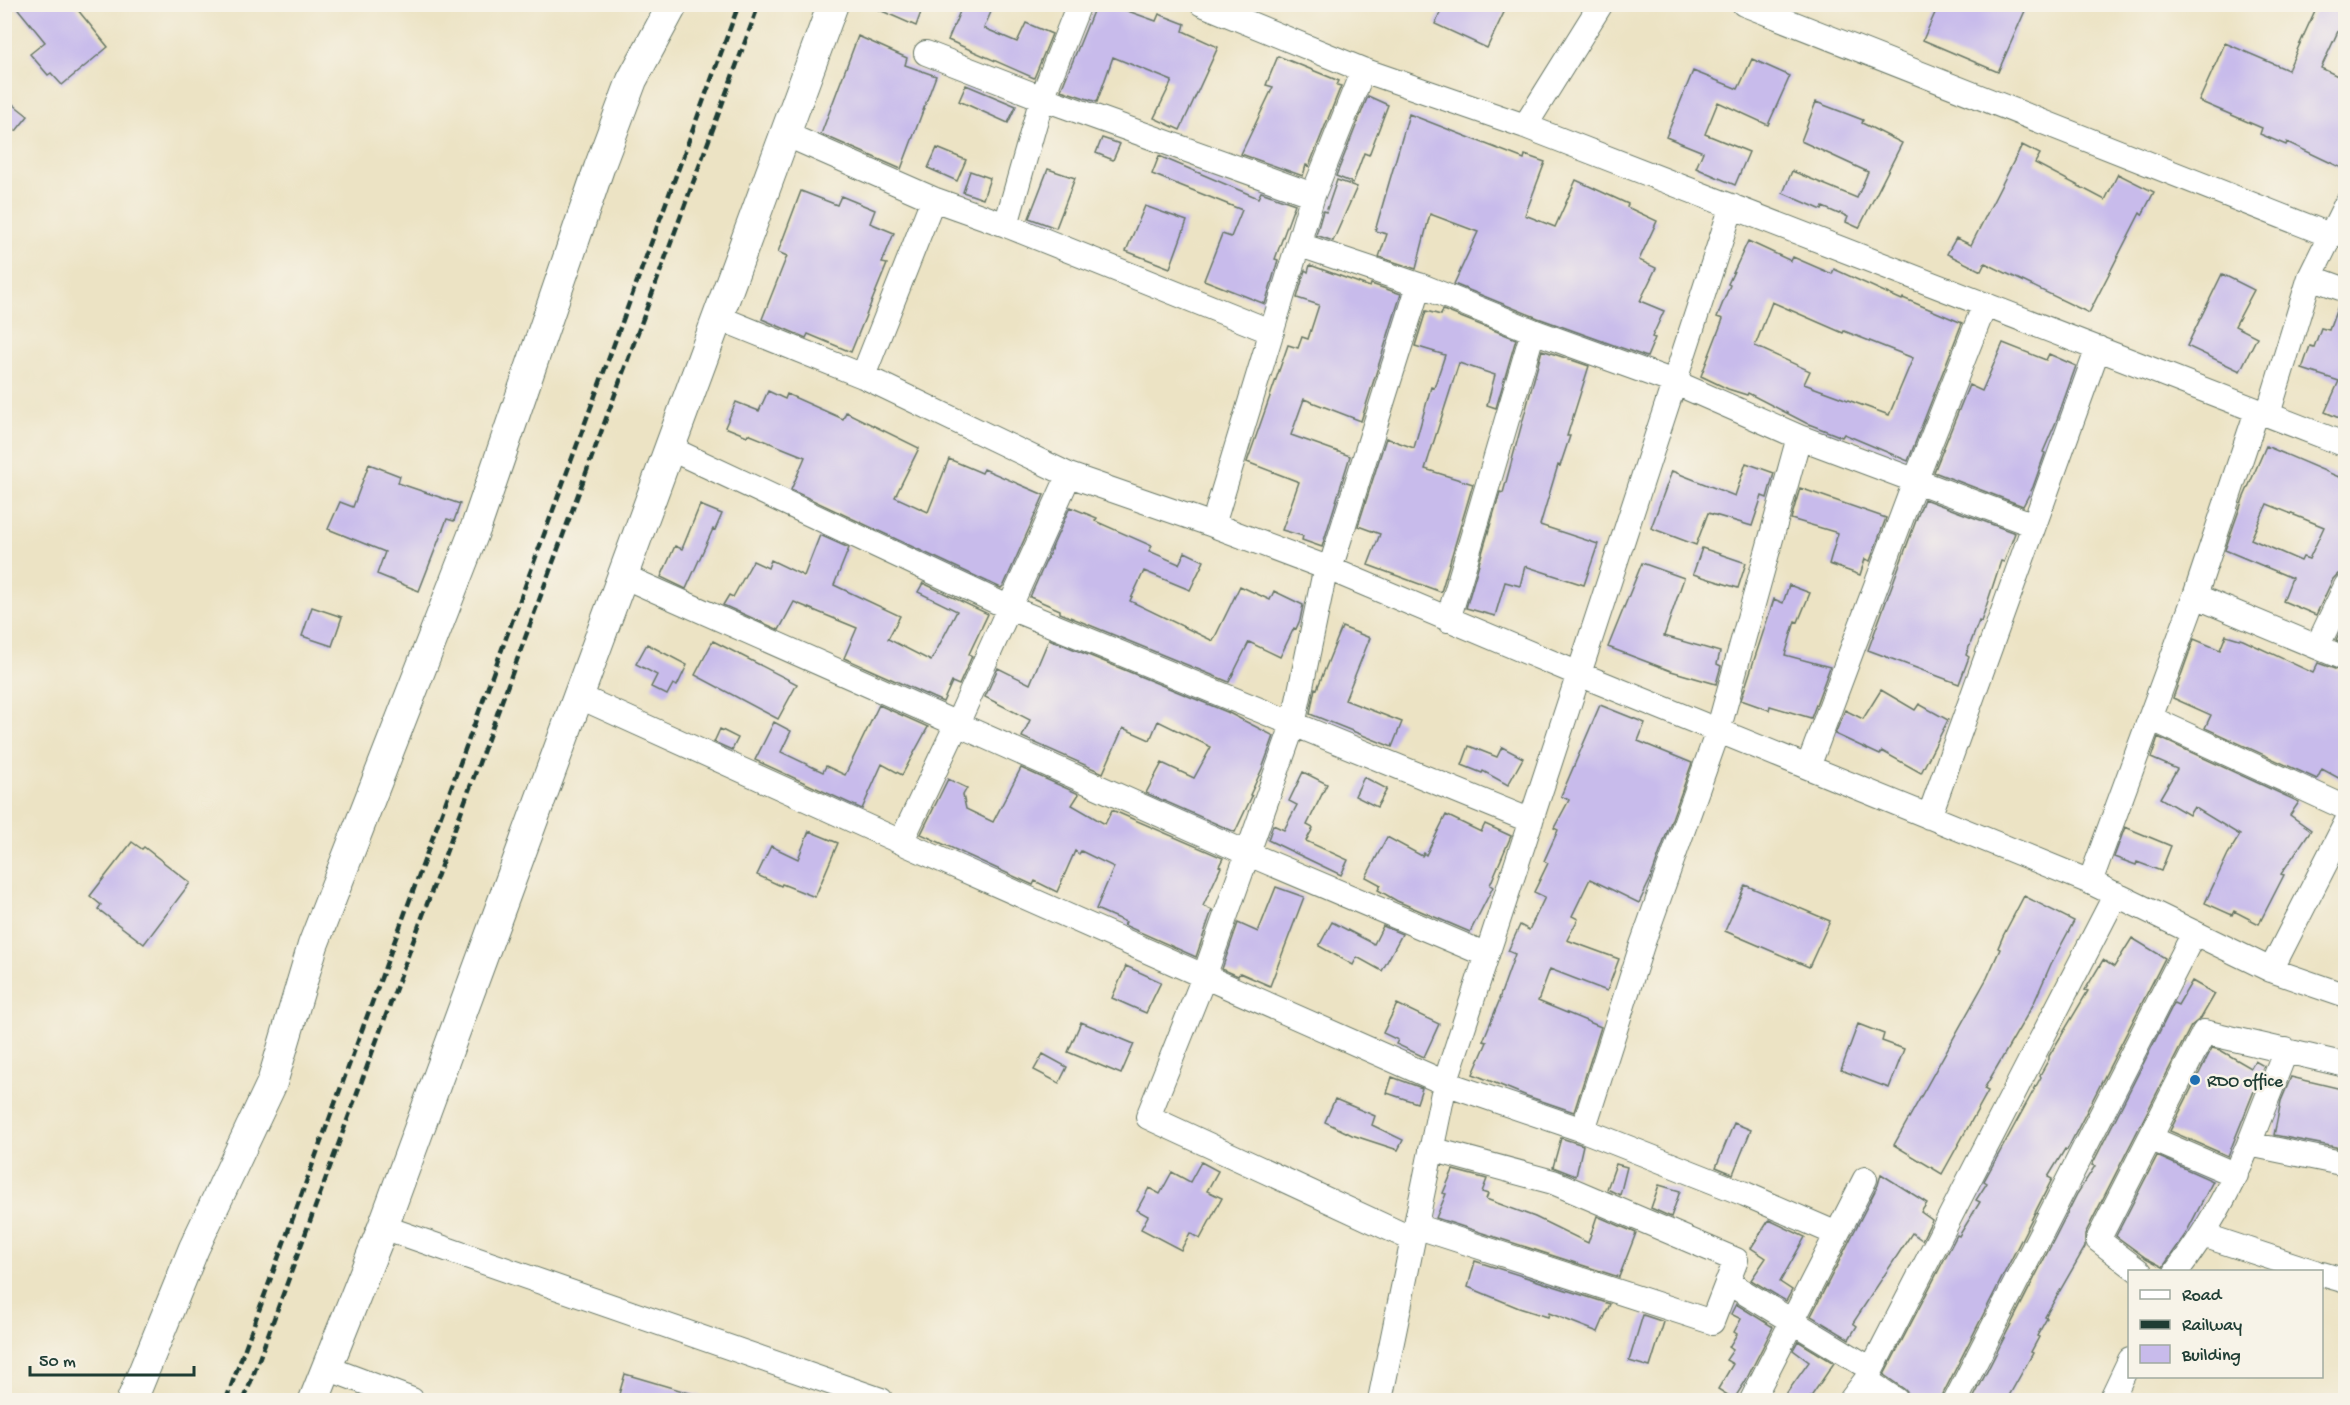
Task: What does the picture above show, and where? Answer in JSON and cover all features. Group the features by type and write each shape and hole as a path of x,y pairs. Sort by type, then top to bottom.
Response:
{"street":[{"path":"132,1401 194,1248 272,1083 313,945 476,527 598,168 632,80 673,4"},
{"path":"315,1401 383,1227 833,4"},
{"path":"1005,225 1042,98 1079,4"},
{"path":"1202,4 1363,70 1525,126 2346,444"},
{"path":"1525,126 1601,4"},
{"path":"1744,4 2332,237"},
{"path":"926,53 1042,98 1313,195"},
{"path":"1213,525 1300,245 1313,195 1363,70"},
{"path":"786,134 933,199 1005,225 1272,332"},
{"path":"863,376 933,199"},
{"path":"2257,411 2268,414 2310,277 2332,237 2346,204"},
{"path":"1380,1401 1445,1083 1732,206"},
{"path":"1300,245 1419,285 1533,331 1674,382 1799,436 2034,525"},
{"path":"2310,277 2346,290"},
{"path":"1419,285 1330,569 1324,576 1293,725 1204,977 1148,1117 1414,1232 1712,1322 1736,1260 1553,1182 1431,1149"},
{"path":"1808,767 1985,304"},
{"path":"717,317 863,376 1069,475 1330,569 1579,674 2090,882 2271,969 2346,996"},
{"path":"1448,620 1533,331"},
{"path":"1929,817 2098,348"},
{"path":"2090,882 2195,596 2257,411"},
{"path":"1582,1130 1642,945 1718,730 1799,436"},
{"path":"669,448 1010,608 1531,821"},
{"path":"901,842 957,724 1069,475"},
{"path":"623,576 1247,853 1487,956"},
{"path":"2317,647 2346,586"},
{"path":"2195,596 2346,659"},
{"path":"578,696 1445,1083 1582,1130 1745,1194 1836,1234"},
{"path":"2151,718 2346,808"},
{"path":"2271,969 2346,823"},
{"path":"1851,1401 1868,1375 2116,894"},
{"path":"1956,1401 2194,933"},
{"path":"2137,1270 2098,1240 2152,1139 2204,1032 2346,1065"},
{"path":"2177,1270 2203,1235 2236,1175 2286,1050"},
{"path":"2152,1139 2236,1175"},
{"path":"2249,1144 2346,1164"},
{"path":"1752,1401 1865,1179"},
{"path":"383,1227 881,1401"},
{"path":"2203,1235 2309,1270"},
{"path":"2323,1274 2346,1281"},
{"path":"1727,1282 1791,1321 1868,1375 1896,1401"},
{"path":"2111,1401 2128,1364"},
{"path":"327,1368 412,1401"}],"building":[{"path":"14,4 73,4 108,47 62,85 51,73 48,75 30,54 45,42"},
{"path":"866,4 924,4 916,26"},
{"path":"963,4 973,4 991,12 984,28 1017,42 1026,23 1052,34 1034,78 948,40"},
{"path":"1096,4 1127,4 1125,10 1156,21 1159,14 1185,24 1183,31 1218,47 1180,130 1154,118 1172,81 1113,57 1097,102 1061,90"},
{"path":"1444,4 1508,4 1487,48 1435,24"},
{"path":"1939,4 2028,4 1998,72 1923,40"},
{"path":"2318,4 2346,4 2346,14 2321,68 2346,80 2346,170 2287,142 2286,145 2260,134 2262,128 2199,101 2225,43 2288,70"},
{"path":"858,36 907,58 905,65 936,76 901,169 821,134"},
{"path":"1278,56 1339,81 1337,85 1341,86 1303,176 1241,154 1273,87 1266,85"},
{"path":"1752,59 1790,76 1768,125 1718,102 1705,134 1749,152 1735,185 1696,168 1703,152 1666,137 1693,71 1738,89"},
{"path":"966,85 1016,106 1008,123 959,101"},
{"path":"1368,96 1388,105 1369,155 1364,153 1353,183 1336,176"},
{"path":"4,97 28,116 16,131 4,122"},
{"path":"1816,102 1863,120 1862,123 1902,143 1859,228 1846,222 1848,217 1840,213 1823,207 1822,210 1783,193 1792,171 1857,198 1868,172 1801,141"},
{"path":"1409,114 1524,159 1525,155 1545,162 1525,215 1555,227 1576,180 1628,204 1627,207 1657,221 1639,260 1656,268 1640,301 1664,311 1652,337 1655,338 1647,357 1538,318 1454,284 1478,232 1430,214 1416,269 1379,257 1387,234 1375,231"},
{"path":"1102,138 1120,144 1113,160 1096,153"},
{"path":"2022,145 2040,154 2035,163 2105,200 2118,174 2154,192 2142,215 2140,213 2089,313 1985,263 1981,271 1947,254 1956,238 1971,245"},
{"path":"937,148 966,160 957,181 928,168"},
{"path":"1159,156 1258,198 1261,192 1295,204 1275,259 1278,260 1265,304 1204,280 1222,234 1231,237 1242,210 1152,174"},
{"path":"1048,169 1075,178 1056,228 1029,218"},
{"path":"970,171 990,178 983,199 963,192"},
{"path":"1337,180 1357,187 1333,241 1316,235 1323,211 1326,212"},
{"path":"801,191 837,205 841,196 875,210 870,223 894,233 882,263 887,264 851,352 808,334 806,338 762,319 787,256 778,252"},
{"path":"1145,206 1187,221 1170,268 1126,251"},
{"path":"1748,241 1791,261 1793,257 1832,274 1834,269 1902,300 1903,298 1962,323 1908,461 1844,434 1842,437 1806,423 1748,393 1747,395 1728,389 1701,376 1723,319 1717,317 1730,285 1728,284","holes":["1772,302 1843,333 1844,331 1913,358 1889,415 1804,384 1810,371 1755,346"]},
{"path":"1310,265 1370,287 1371,284 1401,294 1361,421 1304,399 1291,435 1350,456 1322,547 1302,540 1303,536 1282,530 1299,482 1247,462 1288,345 1298,348 1302,337 1308,339 1319,305 1297,298 1305,270 1308,272"},
{"path":"2222,274 2254,290 2235,326 2257,337 2240,371 2187,346"},
{"path":"2339,303 2346,304 2346,421 2325,412 2339,381 2302,369 2310,346 2314,347 2321,328 2329,330"},
{"path":"1443,310 1516,339 1496,408 1487,405 1495,375 1459,363 1425,469 1473,484 1441,592 1368,565 1380,534 1358,526 1386,438 1414,448 1431,387 1434,388 1445,355 1415,346 1426,311 1441,315"},
{"path":"2003,343 2046,360 2049,354 2076,366 2043,452 2045,453 2033,487 2023,506 1934,472 1969,385 1982,391"},
{"path":"1542,350 1589,366 1567,436 1570,436 1560,466 1558,465 1540,525 1598,544 1584,585 1525,566 1520,586 1505,582 1495,616 1466,608 1500,492 1503,493"},
{"path":"768,391 785,399 787,394 843,419 846,412 919,448 895,497 928,512 949,459 982,473 984,469 1044,495 1004,585 1001,588 791,490 805,457 725,427 736,402 759,411"},
{"path":"2266,446 2346,480 2346,572 2338,574 2333,579 2316,615 2283,601 2292,578 2225,550 2243,499","holes":["2267,504 2324,527 2309,559 2303,557 2301,561 2251,539"]},
{"path":"1746,463 1774,473 1767,498 1762,496 1752,526 1708,513 1696,545 1651,528 1672,471 1735,496"},
{"path":"369,464 400,476 398,483 460,504 454,521 447,519 419,591 377,574 385,552 328,529 340,502 353,507"},
{"path":"1800,488 1886,518 1870,561 1865,559 1860,575 1829,564 1838,533 1791,519"},
{"path":"1924,499 2015,533 2004,562 2001,561 1981,622 1979,621 1966,655 1969,657 1959,684 1868,650"},
{"path":"700,505 722,514 686,589 661,577 675,546 682,549"},
{"path":"1070,507 1097,518 1095,521 1152,546 1149,551 1179,564 1185,552 1204,561 1190,590 1144,571 1130,601 1213,641 1240,586 1270,600 1274,591 1303,605 1300,620 1280,657 1249,642 1229,682 1060,613 1060,610 1030,597"},
{"path":"820,535 849,548 834,585 900,616 888,639 931,661 957,611 918,592 923,583 988,614 969,654 972,656 959,685 952,682 943,702 844,658 857,628 794,602 779,630 723,605 729,595 733,597 753,561 768,568 771,560 804,576"},
{"path":"1702,548 1746,563 1738,588 1693,574"},
{"path":"1642,563 1684,578 1664,636 1720,652 1717,664 1721,666 1716,684 1671,671 1608,647"},
{"path":"1789,585 1810,593 1798,622 1795,621 1785,655 1830,667 1811,718 1770,706 1769,710 1741,700 1774,599 1783,603"},
{"path":"312,607 342,617 332,646 302,636"},
{"path":"2346,620 2346,643 2336,640"},
{"path":"1342,627 1370,638 1345,700 1402,722 1392,747 1310,714 1315,688 1317,689"},
{"path":"2226,635 2243,640 2313,673 2318,663 2346,673 2346,782 2322,769 2317,779 2205,728 2211,715 2173,698 2194,639 2220,650"},
{"path":"1049,639 1227,712 1274,736 1250,795 1252,796 1235,832 1146,793 1162,763 1194,778 1211,747 1158,721 1150,740 1123,728 1103,773 1022,737 1030,720 985,697 998,668 1030,684"},
{"path":"713,641 797,684 778,719 695,675"},
{"path":"647,644 687,665 677,686 673,684 667,695 651,687 657,675 636,664"},
{"path":"1881,690 1915,710 1919,704 1948,720 1921,773 1882,751 1880,755 1835,734 1845,710 1863,719"},
{"path":"879,705 928,727 902,775 882,764 862,809 755,760 774,722 791,731 781,752 823,772 826,766 845,775"},
{"path":"1600,705 1645,723 1638,741 1692,763 1650,880 1639,903 1590,879 1572,916 1578,919 1567,940 1619,959 1607,991 1550,969 1538,1001 1601,1027 1574,1112 1473,1074 1487,1042 1483,1041 1515,954 1508,951 1520,925 1529,930 1545,897 1534,892 1548,863 1544,861 1558,830 1554,828 1569,800 1561,796"},
{"path":"720,729 738,738 732,750 714,742"},
{"path":"2158,737 2299,802 2290,815 2311,830 2281,874 2284,875 2259,924 2234,911 2232,915 2205,903 2228,854 2240,835 2194,807 2189,815 2160,798 2177,769 2151,758"},
{"path":"1469,746 1497,757 1502,747 1523,758 1508,785 1483,771 1482,773 1462,765"},
{"path":"1021,768 1079,794 1072,805 1105,824 1112,810 1223,858 1203,906 1212,910 1196,957 1124,925 1126,922 1096,909 1114,867 1081,851 1079,854 1075,851 1057,892 1035,881 1033,885 921,834 948,779 967,788 963,795 966,809 993,822"},
{"path":"1303,772 1327,784 1307,825 1313,828 1306,841 1348,860 1341,875 1268,840 1273,825 1284,830 1297,805 1289,801"},
{"path":"1364,777 1387,789 1377,807 1355,796"},
{"path":"1446,815 1481,832 1485,824 1511,836 1490,885 1493,887 1470,932 1397,901 1378,890 1381,885 1366,877 1387,837 1422,856 1424,853 1426,855"},
{"path":"2125,827 2171,846 2161,871 2114,857"},
{"path":"809,831 838,843 815,897 757,875 771,846 798,859"},
{"path":"132,842 142,849 144,847 190,883 144,944 98,909 101,905 90,896"},
{"path":"1745,885 1830,921 1809,967 1725,931"},
{"path":"1276,887 1304,897 1270,986 1240,973 1238,976 1222,969 1238,923 1258,932"},
{"path":"2024,896 2074,921 2051,964 2033,1005 1984,1089 1988,1091 1942,1174 1894,1145 1987,978 2000,949 1998,948 2003,936"},
{"path":"1332,922 1374,944 1383,926 1402,934 1382,971 1357,957 1353,965 1319,946"},
{"path":"2132,938 2165,958 2067,1150 2065,1149 2048,1177 2052,1179 1943,1394 1942,1401 1910,1401 1909,1394 1904,1389 1884,1375 1957,1235 1959,1236 1980,1202 1976,1200 1987,1183 1984,1181 2041,1077 2049,1056 2088,991 2085,990 2103,960 2114,967"},
{"path":"1126,966 1161,982 1146,1013 1112,998"},
{"path":"2192,981 2215,994 2201,1018 2191,1026 2085,1234 2085,1247 2045,1317 2047,1318 2031,1352 2033,1353 2006,1401 1972,1401 2077,1194 2095,1166 2092,1165 2174,1003 2178,1005"},
{"path":"1397,1004 1439,1024 1424,1057 1396,1044 1398,1040 1383,1033"},
{"path":"1081,1022 1134,1044 1121,1074 1068,1052"},
{"path":"1858,1024 1884,1034 1882,1041 1904,1049 1889,1088 1841,1070"},
{"path":"2212,1048 2220,1050 2251,1068 2255,1061 2264,1066 2228,1156 2170,1131"},
{"path":"1043,1054 1067,1067 1059,1083 1034,1070"},
{"path":"1392,1077 1422,1088 1417,1103 1387,1093"},
{"path":"2291,1077 2346,1090 2346,1149 2274,1135 2281,1101"},
{"path":"1335,1099 1375,1116 1372,1125 1403,1140 1398,1150 1352,1135 1325,1122"},
{"path":"1734,1123 1751,1130 1733,1174 1716,1167"},
{"path":"1561,1138 1583,1145 1576,1176 1553,1167"},
{"path":"2157,1156 2213,1181 2185,1235 2163,1267 2146,1258 2116,1236"},
{"path":"1201,1162 1218,1171 1207,1191 1222,1198 1200,1239 1190,1233 1181,1250 1141,1229 1148,1216 1137,1210 1149,1188 1160,1194 1172,1172 1190,1182"},
{"path":"1616,1164 1627,1167 1620,1195 1607,1189"},
{"path":"1453,1170 1487,1179 1482,1192 1488,1194 1486,1199 1535,1217 1588,1243 1597,1216 1636,1233 1619,1277 1436,1218"},
{"path":"1881,1174 1927,1203 1921,1212 1932,1220 1922,1240 1912,1233 1853,1323 1857,1326 1849,1339 1811,1316 1878,1185"},
{"path":"1659,1185 1680,1191 1671,1217 1651,1208"},
{"path":"1769,1220 1805,1237 1780,1282 1792,1290 1786,1301 1751,1280 1766,1258 1751,1248"},
{"path":"1475,1261 1610,1304 1598,1332 1549,1313 1548,1317 1519,1308 1468,1287"},
{"path":"1736,1304 1773,1327 1734,1399 1718,1389 1733,1364 1726,1360 1733,1350 1729,1347 1737,1334 1734,1332 1741,1319 1731,1314"},
{"path":"1643,1315 1664,1322 1650,1367 1629,1361"},
{"path":"1798,1341 1834,1363 1808,1401 1781,1401 1809,1362 1793,1350"},
{"path":"625,1374 700,1396 700,1401 617,1401"}],"railway":[{"path":"226,1400 739,4"},
{"path":"244,1400 759,4"}],"place":[{"name":"RDO office","path":"2195,1080"}]}
